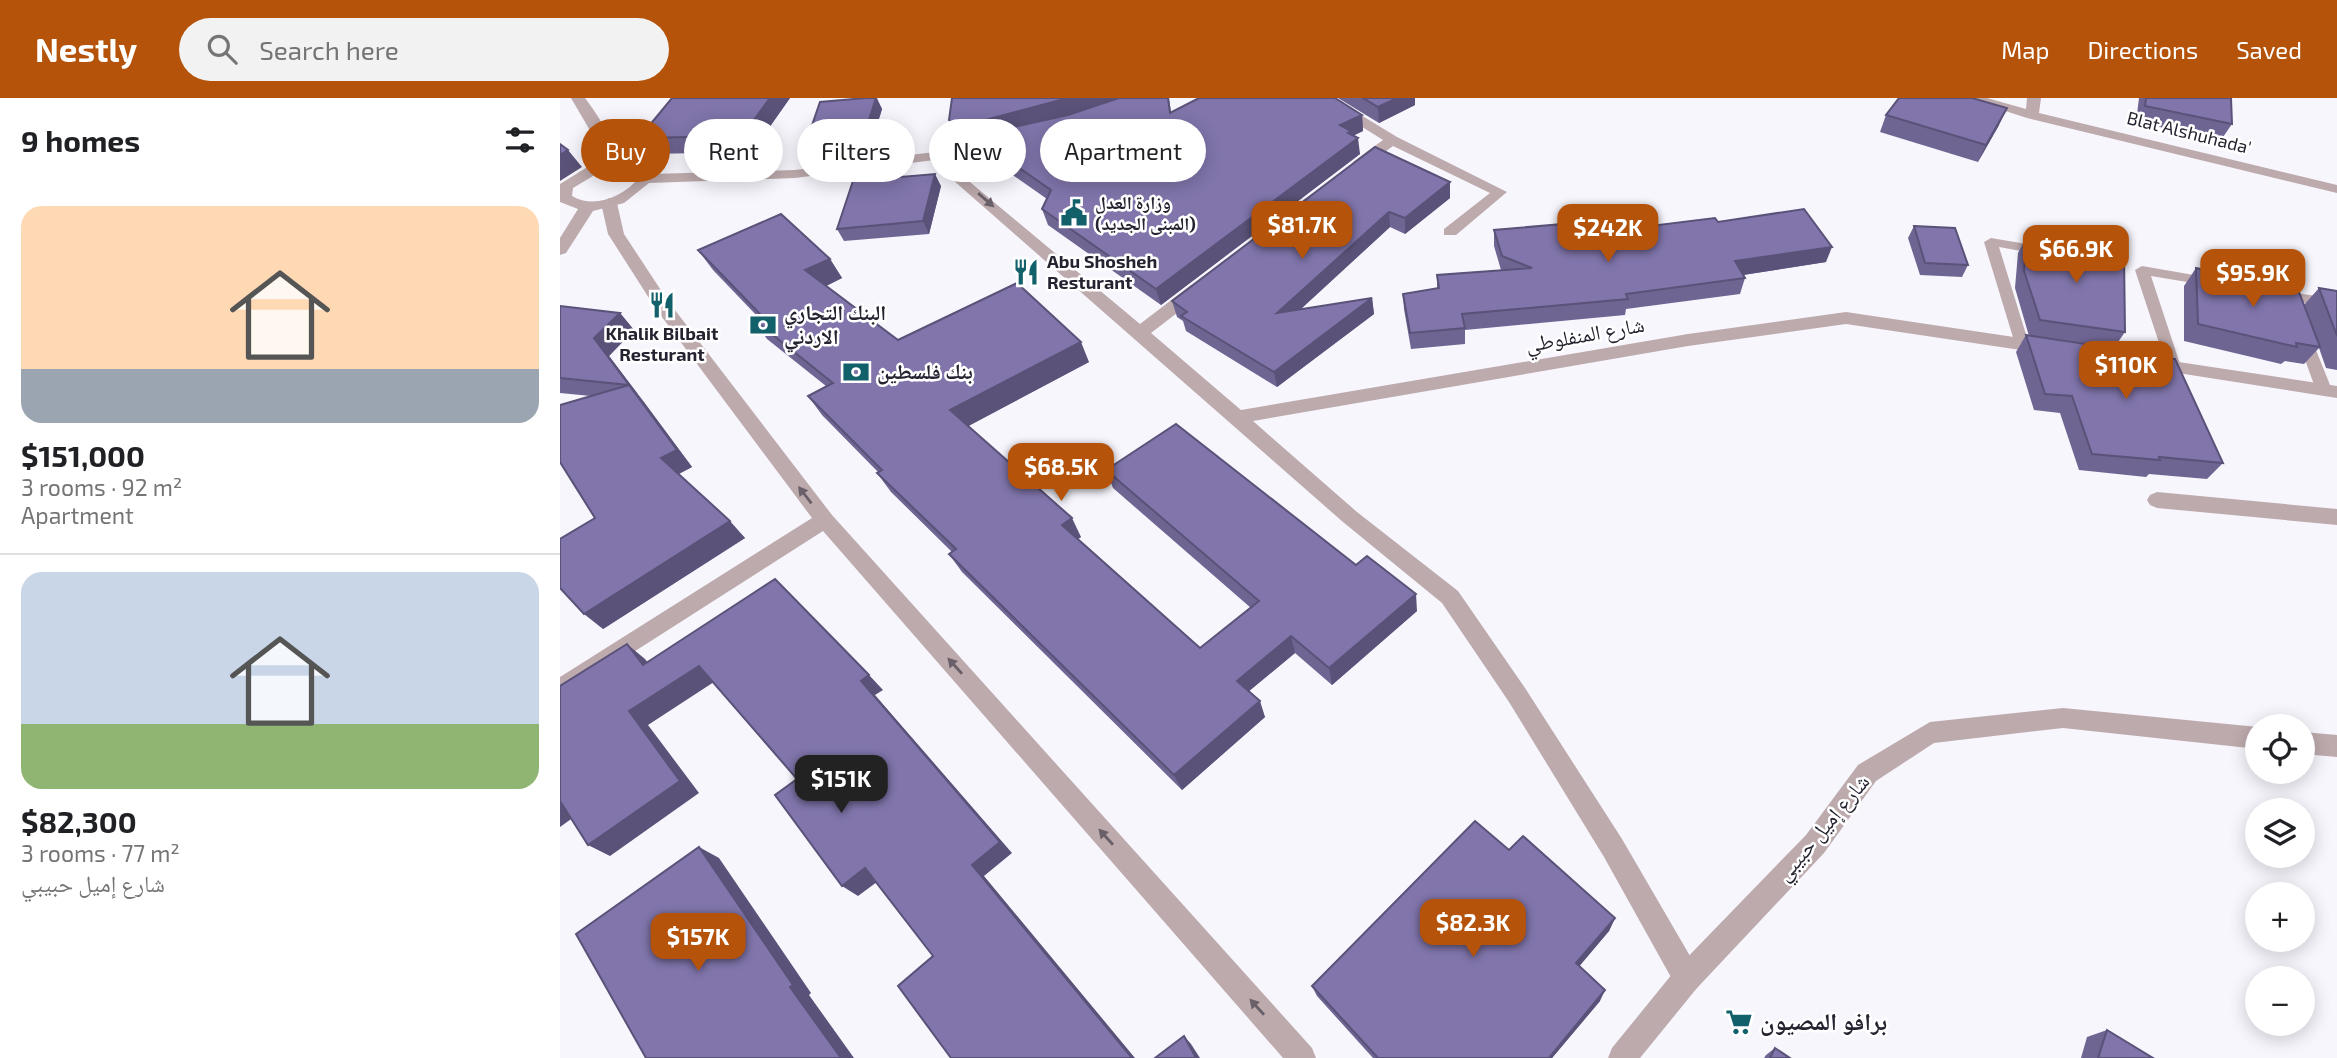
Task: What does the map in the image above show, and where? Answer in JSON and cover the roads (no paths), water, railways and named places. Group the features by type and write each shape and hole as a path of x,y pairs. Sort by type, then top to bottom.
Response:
{"street":[{"path":"578,98 593,119"},
{"path":"1323,98 1392,140 1500,192 1450,232"},
{"name":"Blat Alshuhada'","path":"1972,98 2337,189"},
{"path":"2032,115 2034,98"},
{"path":"1345,174 1392,140"},
{"path":"670,178 795,174 929,157"},
{"path":"581,177 566,186 562,199 577,206 599,204 633,192 642,182"},
{"path":"964,182 1350,517 1450,597 1517,695 1613,848 1687,978"},
{"path":"560,250 599,204"},
{"path":"599,204 662,305 825,520 1302,1058"},
{"path":"1140,333 1205,283"},
{"name":"شارع المنفلوطي","path":"1237,417 1688,340 1846,318 2061,350"},
{"path":"2139,362 2330,391"},
{"path":"2157,500 2337,517"},
{"path":"560,689 825,520"},
{"name":"شارع إميل حبيبي","path":"1622,1058 1687,978 1815,844 1867,773 1930,733 2063,718 2245,737"},
{"path":"2315,744 2337,746"}],"lane":[{"path":"2022,344 1991,242 2056,253"},
{"path":"2174,367 2143,270 2221,284"},
{"path":"2330,391 2289,296 2337,303"}],"place":[{"name":"وزارة العدل (المبنى الجديد)","path":"1074,213"},
{"name":"Abu Shosheh Resturant","path":"1026,272"},
{"name":"Khalik Bilbait Resturant","path":"662,305"},
{"name":"البنك التجاري الاردني","path":"763,325"},
{"name":"بنك فلسطين","path":"856,372"},
{"name":"برافو المصيون","path":"1739,1022"}]}
